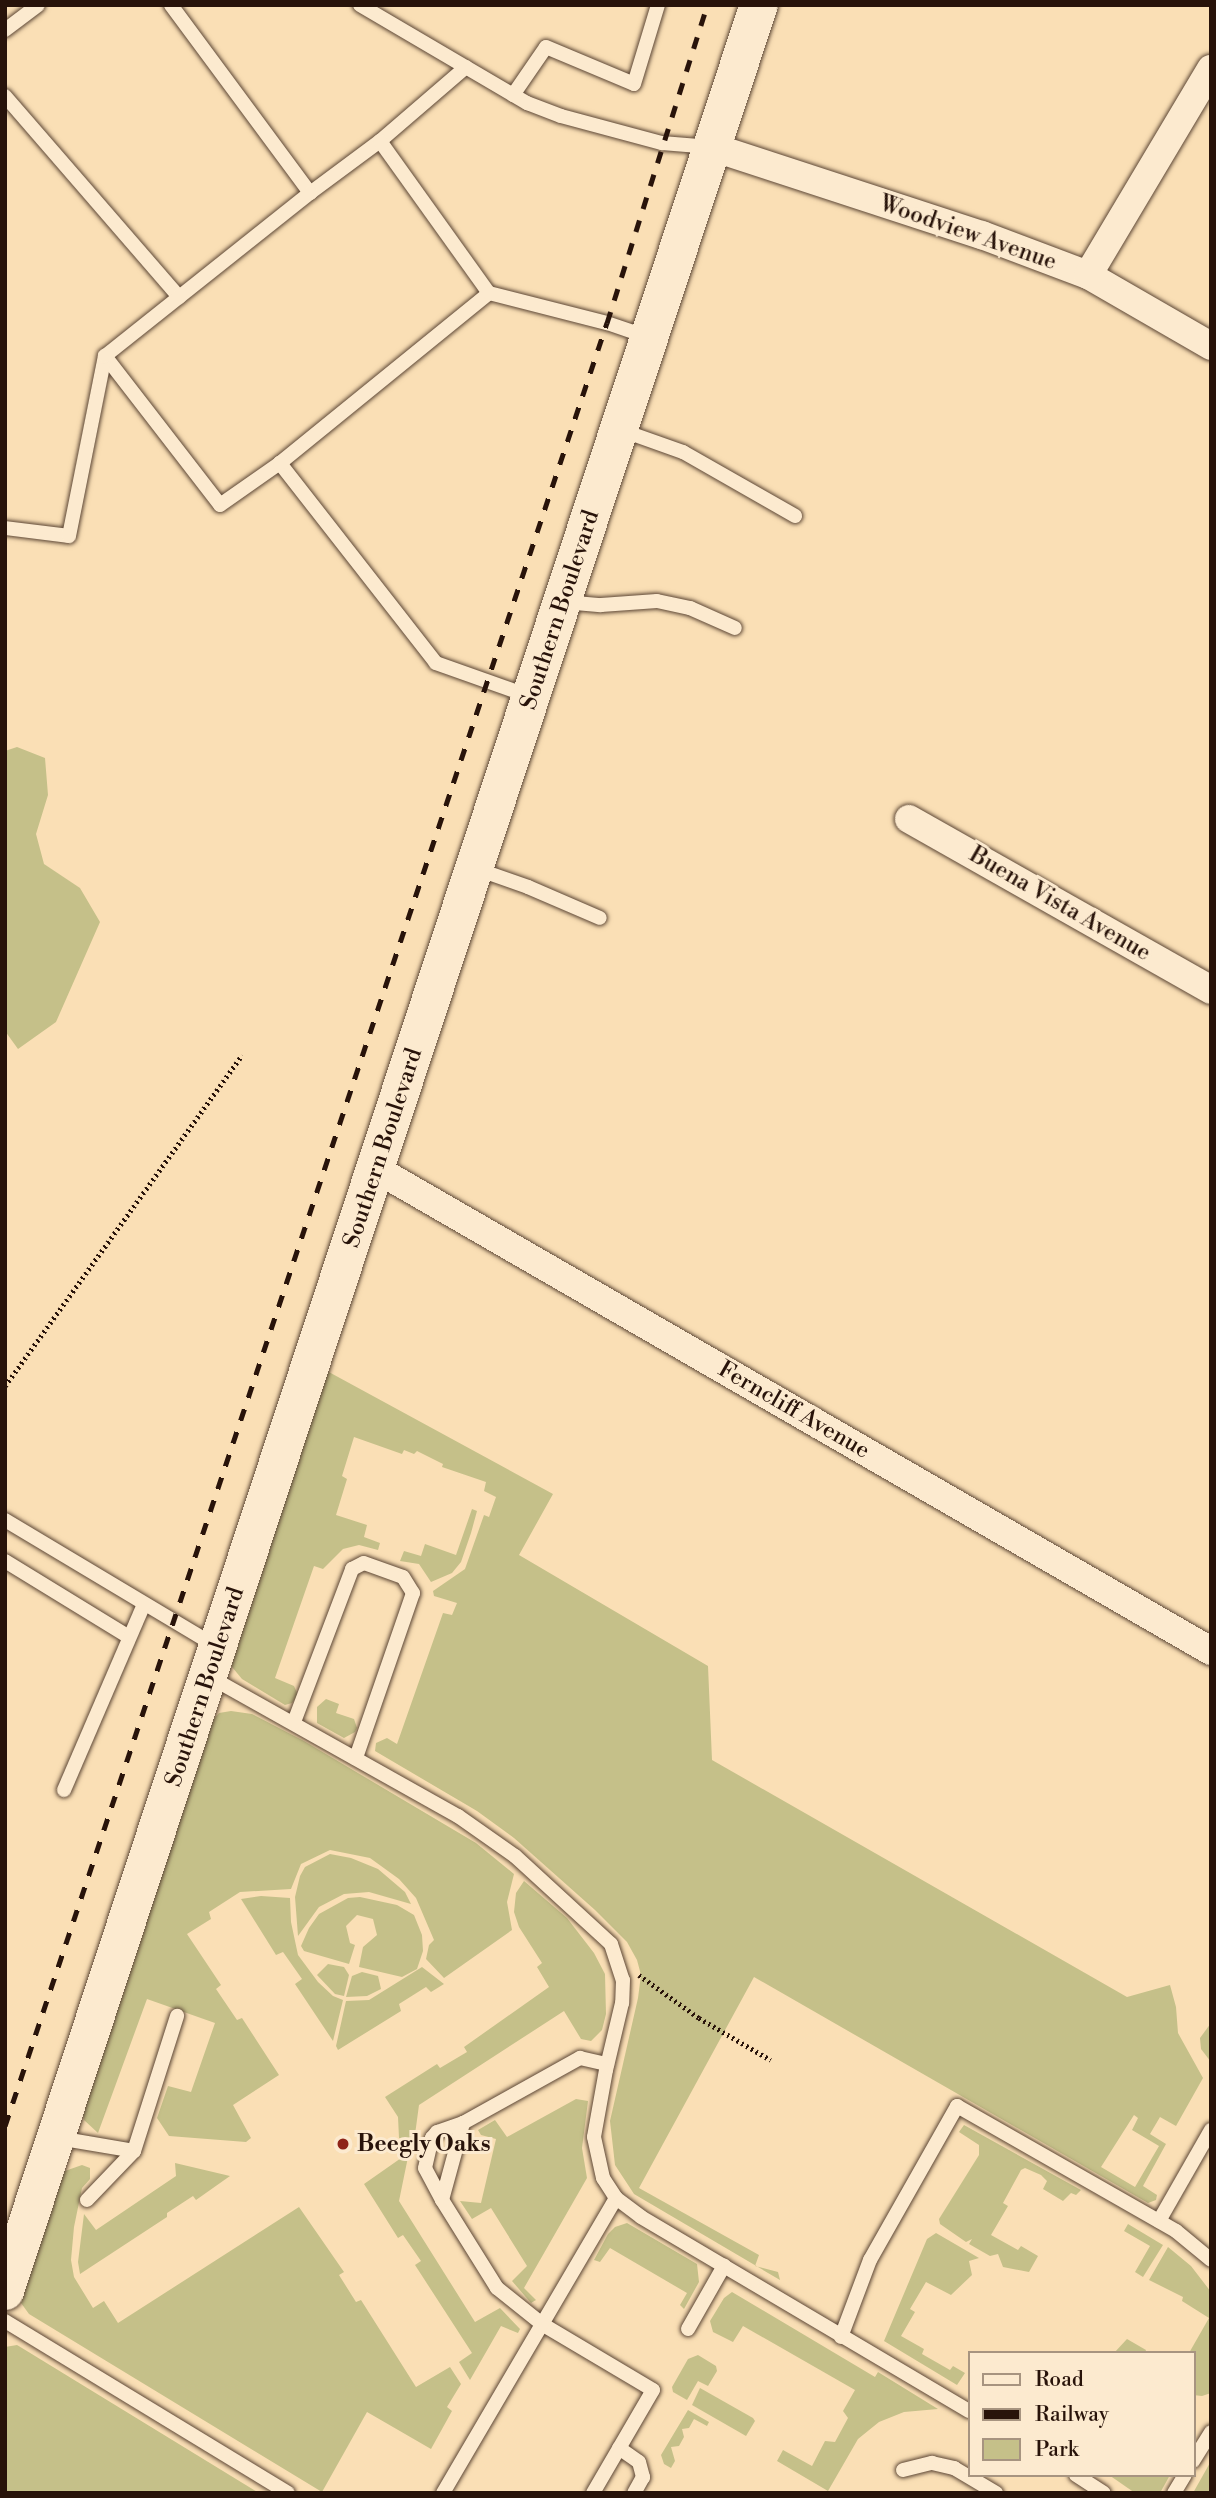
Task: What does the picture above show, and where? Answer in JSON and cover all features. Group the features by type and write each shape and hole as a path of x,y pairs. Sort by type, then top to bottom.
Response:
{"street":[{"name":"Southern Boulevard","path":"5,2291 759,5"},
{"path":"1088,275 1211,69"},
{"name":"Woodview Avenue","path":"712,146 982,236 1088,275 1211,346"},
{"name":"Buena Vista Avenue","path":"909,819 1211,990"},
{"name":"Ferncliff Avenue","path":"376,1169 1211,1651"}],"lane":[{"path":"5,30 38,5"},
{"path":"171,5 310,193"},
{"path":"360,5 513,95 561,116 662,143 712,146"},
{"path":"513,95 546,47 634,84 658,5"},
{"path":"5,528 69,536 105,356 310,193 380,141 466,67"},
{"path":"5,96 179,297"},
{"path":"380,141 489,293 607,323 650,337"},
{"path":"105,356 220,505 280,463 489,293"},
{"path":"619,430 683,452 795,516"},
{"path":"280,463 436,663 531,697"},
{"path":"563,602 601,605 657,601 690,608 735,628"},
{"path":"475,868 600,918"},
{"path":"5,1520 144,1604 213,1662 294,1722 458,1816 515,1856 599,1931 611,1944 621,1971 622,2003 607,2064 594,2137 603,2178 616,2198 641,2217 968,2410"},
{"path":"5,1561 129,1637"},
{"path":"294,1722 352,1569 364,1563 403,1577 413,1593 356,1758"},
{"path":"64,1790 144,1604"},
{"path":"86,2200 134,2151 177,2016"},
{"path":"593,2493 653,2390 542,2324 497,2288 425,2168 432,2138 437,2132 463,2123 580,2058 607,2064"},
{"path":"841,2337 876,2249 957,2106 1159,2221 1187,2238 1211,2260"},
{"path":"442,2200 463,2123"},
{"path":"1159,2221 1211,2130"},
{"path":"56,2138 134,2151"},
{"path":"443,2493 616,2198"},
{"path":"688,2329 724,2266"},
{"path":"5,2321 288,2493"},
{"path":"1195,2458 1211,2432"},
{"path":"619,2448 639,2462 643,2477 634,2493"},
{"path":"903,2470 932,2463 954,2468 968,2476"},
{"path":"969,2477 996,2493"},
{"path":"1079,2477 1104,2493"},
{"path":"1174,2493 1184,2477"}],"path":[{"path":"5,1386 242,1055"},
{"path":"621,1971 641,1975 699,2018 771,2060"}],"green space":[{"path":"17,747 45,758 48,795 36,834 44,864 80,888 100,922 56,1022 18,1049 5,1031 5,751"},
{"path":"327,1371 553,1494 519,1555 708,1666 712,1760 1127,1997 1170,1985 1176,2007 1178,2033 1203,2078 1176,2126 1160,2117 1150,2134 1166,2144 1143,2186 1157,2195 1156,2200 1148,2203 754,1977 639,2188 759,2255 755,2265 634,2194 615,2165 610,2121 641,1975 637,1960 627,1942 514,1838 477,1811 375,1751 376,1743 387,1738 397,1744 443,1613 452,1615 457,1603 434,1596 433,1591 465,1569 484,1515 489,1517 496,1497 484,1491 486,1482 442,1467 443,1464 417,1451 414,1454 404,1450 402,1454 354,1437 342,1476 347,1479 336,1515 367,1525 364,1537 380,1543 378,1550 359,1545 343,1549 323,1569 314,1566 275,1678 294,1686 298,1695 292,1703 285,1705 242,1679 232,1667 231,1660","holes":["1134,2115 1138,2118 1132,2130 1159,2146 1135,2187 1101,2167"]},
{"path":"472,1509 477,1511 471,1533 461,1562 452,1573 431,1582 419,1564 400,1561 404,1551 421,1556 425,1544 456,1555"},
{"path":"326,1699 339,1704 336,1713 354,1719 357,1728 355,1732 344,1738 317,1723 317,1707"},
{"path":"231,1711 252,1714 304,1741 476,1843 514,1874 507,1902 512,1930 444,1978 426,1959 429,1945 434,1940 416,1898 399,1879 370,1858 330,1850 301,1864 291,1889 240,1892 209,1912 211,1919 187,1934 221,1985 216,1989 237,2020 242,2018 279,2075 233,2105 251,2138 246,2142 169,2136 157,2118 168,2086 191,2092 215,2023 147,1999 98,2133 84,2120 82,2111 212,1721 219,1713"},
{"path":"330,1854 351,1858 378,1869 405,1892 411,1904 369,1892 344,1894 319,1907 298,1936 295,1897 300,1876 305,1867"},
{"path":"524,1881 567,1918 594,1953 605,1974 606,2014 602,2030 591,2041 581,2039 564,2011 419,2105 414,2142 399,2138 398,2117 385,2097 437,2064 440,2068 467,2052 464,2047 549,1987 537,1967 542,1963 519,1927 514,1912 516,1893"},
{"path":"261,1896 290,1898 291,1922 298,1955 318,1982 333,1996 343,2000 333,2041 295,1984 302,1979 283,1952 276,1955 241,1899"},
{"path":"360,1897 397,1905 414,1915 422,1935 423,1951 417,1969 402,1977 359,1967 363,1947 377,1935 373,1919 357,1915 346,1926 350,1943 355,1945 349,1964 304,1951 301,1946 319,1914 348,1898"},
{"path":"328,1964 344,1967 349,1975 344,1996 335,1994 317,1975"},
{"path":"422,1967 444,1984 431,1992 426,1987 399,2004 401,2011 338,2050 336,2046 346,2001 369,2000"},
{"path":"362,1972 378,1976 381,1989 367,1996 346,1997 352,1976"},
{"path":"1211,2023 1211,2062 1201,2049 1200,2038"},
{"path":"576,2099 588,2101 582,2148 587,2178 524,2288 536,2300 531,2303 512,2281 527,2266 491,2208 472,2219 460,2201 481,2203 496,2139 481,2135 478,2130 495,2120 507,2137"},
{"path":"964,2125 1081,2190 1076,2195 1071,2193 1063,2201 1043,2189 1047,2181 1041,2175 1025,2168 1021,2170 1003,2203 1008,2206 991,2235 1018,2250 1021,2246 1038,2256 1029,2272 1003,2267 998,2254 990,2256 969,2244 972,2239 966,2242 940,2224 939,2219 979,2155 979,2145 959,2132"},
{"path":"404,2156 408,2157 399,2201 475,2322 500,2308 520,2329 518,2333 501,2326 470,2380 459,2362 472,2353 415,2265 421,2261 403,2235 398,2238 364,2184"},
{"path":"175,2163 230,2176 196,2200 193,2196 167,2213 167,2217 80,2274 78,2262 84,2214 96,2230 176,2176"},
{"path":"82,2165 90,2168 90,2179 82,2188 74,2227 71,2260 74,2277 93,2308 104,2301 118,2323 299,2207 344,2272 339,2275 356,2302 361,2300 416,2387 450,2367 461,2384 447,2407 452,2411 431,2449 367,2412 322,2492 29,2314 21,2303 23,2291 62,2172"},
{"path":"627,2223 697,2264 699,2282 684,2309 680,2305 687,2293 610,2248 600,2262 594,2260 608,2234 615,2227"},
{"path":"1128,2224 1163,2245 1143,2277 1135,2272 1150,2246 1124,2231"},
{"path":"936,2233 979,2258 969,2261 972,2275 951,2295 926,2282 910,2309 915,2312 901,2336 924,2349 922,2354 950,2370 953,2366 965,2373 957,2385 884,2341 927,2239"},
{"path":"1168,2247 1191,2266 1211,2292 1211,2393 1195,2395 1195,2351 1190,2351 1209,2318 1182,2301 1183,2297 1149,2280"},
{"path":"757,2267 778,2272 780,2280"},
{"path":"732,2292 875,2377 878,2372 938,2409 904,2412 879,2422 858,2439 828,2491 777,2461 783,2450 812,2466 825,2441 835,2442 848,2418 843,2411 855,2390 743,2326 733,2342 713,2332 710,2321 724,2298"},
{"path":"1127,2339 1146,2350 1146,2351 1116,2351"},
{"path":"17,2345 259,2493 5,2493 5,2347"},
{"path":"698,2355 716,2366 717,2371 708,2386 698,2381 687,2400 673,2392 672,2387 688,2359"},
{"path":"700,2388 753,2418 755,2421 746,2436 692,2405"},
{"path":"688,2410 709,2422 707,2426 694,2419 689,2428 682,2429 684,2437 679,2446 671,2447 675,2461 671,2468 664,2464 661,2455"},
{"path":"1211,2461 1211,2493 1193,2493"},
{"path":"1112,2477 1169,2477 1160,2493 1135,2493"}],"railway":[{"path":"5,2126 607,323 707,5"}],"place":[{"name":"Beegly Oaks","path":"343,2144"}]}
